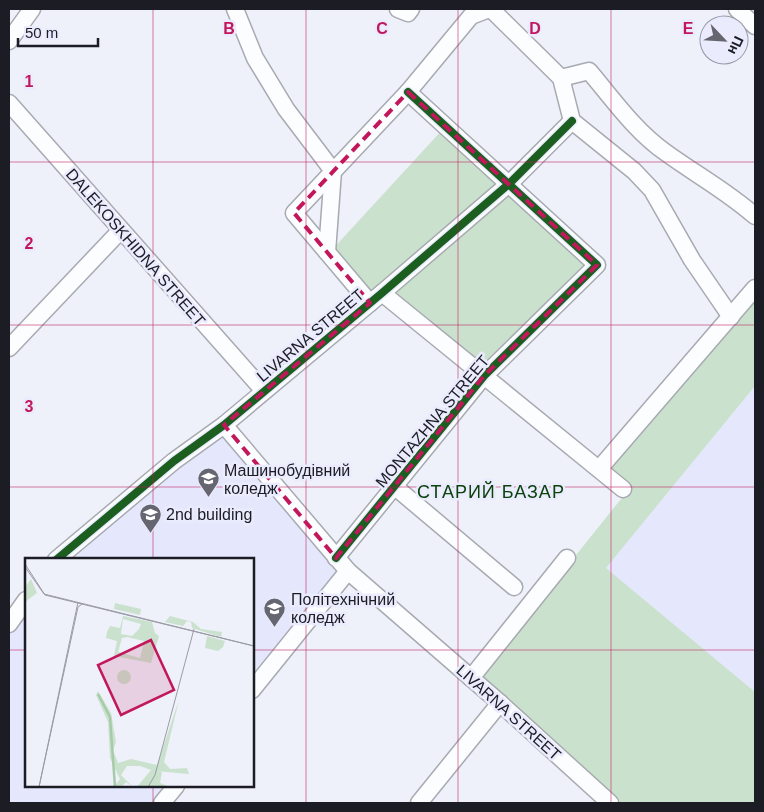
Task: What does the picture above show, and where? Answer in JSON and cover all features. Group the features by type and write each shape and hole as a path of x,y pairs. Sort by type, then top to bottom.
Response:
{"street":[{"path":"9,41 32,9"},
{"path":"235,9 255,58 286,108 333,172 327,252"},
{"path":"398,9 408,13 411,9"},
{"path":"623,488 484,376 376,298 327,252 294,213 408,92 467,12 490,9 561,78 572,121 634,171 652,190 692,260 731,317"},
{"path":"737,9 755,26"},
{"path":"561,78 589,71 637,128 664,152 732,196 755,216"},
{"path":"408,92 510,183"},
{"name":"DALEKOSKHIDNA STREET","path":"9,103 264,391"},
{"name":"LIVARNA STREET","path":"58,558 174,461 224,425 376,298 510,183 572,121"},
{"name":"MONTAZHNA STREET","path":"336,558 484,376 597,265 510,183"},
{"path":"9,348 121,230"},
{"path":"599,470 755,288"},
{"name":"LIVARNA STREET","path":"224,425 348,571 500,703 610,803"},
{"path":"394,486 514,586"},
{"path":"471,678 567,558"},
{"path":"254,688 348,571"},
{"path":"9,624 25,601"},
{"path":"419,803 500,703"},
{"path":"162,803 175,787"}],"highlighted area":[{"path":"408,92 597,265 484,376 336,558 224,425 370,303 294,213"}],"shaded area":[{"path":"755,386 755,692 605,568"},
{"name":"Машинобудівний коледж","path":"223,431 342,571 254,682 254,558 66,558"},
{"path":"25,609 25,787 169,787 156,803 9,803 9,631"}],"green space":[{"path":"444,128 507,183 370,300 330,252"},
{"path":"510,187 594,265 484,373 385,293"},
{"path":"755,295 755,386 606,568 755,692 755,803 617,803 478,677 629,489 605,469"}],"cycle path":[{"path":"336,558 484,376 597,265 408,92"},
{"path":"58,558 174,461 224,425 382,293 510,183 572,121"}],"place":[{"name":"Машинобудівний коледж","path":"208,498"},
{"name":"2nd building","path":"150,533"},
{"name":"Політехнічний коледж","path":"275,627"}],"district":[{"name":"СТАРИЙ БАЗАР","path":"491,492"}]}
